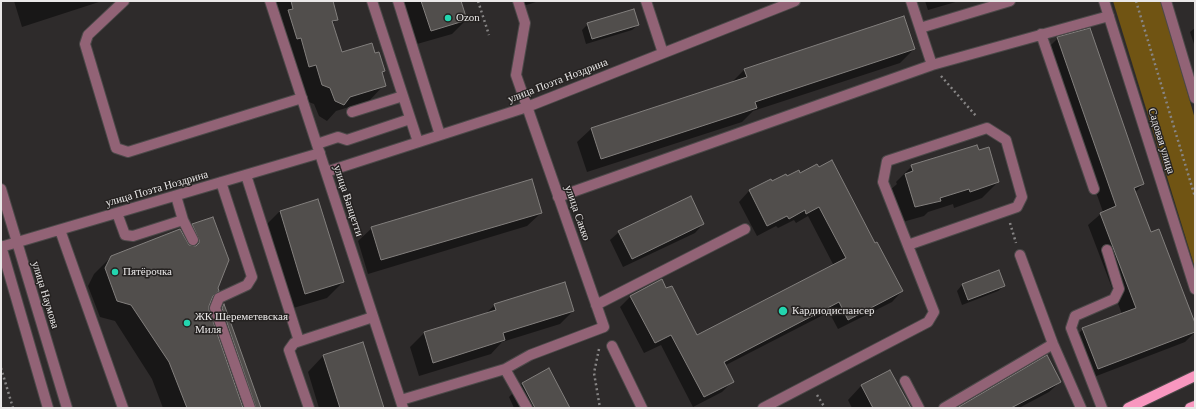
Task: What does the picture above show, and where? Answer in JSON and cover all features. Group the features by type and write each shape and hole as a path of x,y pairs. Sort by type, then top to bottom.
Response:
{"main road":[{"path":"1128,408 1195,376"},
{"path":"1190,408 1195,406"}],"street":[{"path":"124,1 88,35 85,44 116,148 128,152 302,98"},
{"name":"улица Ванцетти","path":"270,1 402,404"},
{"path":"372,1 418,142"},
{"path":"398,1 440,135"},
{"name":"улица Сакко","path":"518,1 525,23 516,75 604,327"},
{"path":"646,1 663,53"},
{"name":"улица Поэта Ноздрина","path":"326,172 527,107 795,1"},
{"path":"910,1 932,65"},
{"path":"920,28 1010,1"},
{"name":"Садовая улица","path":"1104,1 1195,289"},
{"path":"1166,1 1195,98"},
{"path":"558,197 932,65 1109,16"},
{"path":"1041,34 1094,189"},
{"path":"352,112 403,96"},
{"name":"улица Поэта Ноздрина","path":"1,247 246,175 318,149 338,137 347,140 410,119"},
{"path":"764,408 928,322 934,312 883,182 887,161 987,128 1006,140 1022,197 1017,207 908,245"},
{"path":"246,175 299,341"},
{"path":"221,182 252,276 246,285 219,298 215,308 250,408"},
{"name":"улица Наумова","path":"1,189 67,408"},
{"path":"176,196 183,220 194,240"},
{"path":"117,213 125,235 133,236 183,220"},
{"path":"596,305 745,229"},
{"path":"60,230 123,408"},
{"path":"1,247 48,408"},
{"path":"1102,408 1071,328 1075,316 1114,299 1119,289 1107,250"},
{"path":"1020,255 1053,344 1081,408"},
{"path":"309,408 289,350 294,343 299,341 373,317"},
{"path":"402,404 505,369 530,355 604,327"},
{"path":"944,408 1053,344"},
{"path":"612,346 642,408"},
{"path":"505,369 527,408"},
{"path":"905,381 919,408"}],"path":[{"path":"478,1 489,35"},
{"path":"1136,1 1195,197"},
{"path":"932,65 987,128"},
{"path":"1006,211 1020,255"},
{"path":"600,408 594,373 604,327"},
{"path":"1,368 13,408"}],"shaded area":[{"path":"1113,1 1161,1 1195,119 1195,268"}],"building":[{"path":"291,1 333,1 338,20 332,21 342,52 372,43 375,53 379,52 385,71 382,72 386,86 350,97 344,105 335,101 330,88 322,85 316,65 309,67 301,38 297,39 288,10 293,9"},
{"path":"421,1 461,1 467,20 431,31"},
{"path":"634,9 639,25 592,39 587,23"},
{"path":"904,16 915,49 755,102 757,108 601,159 591,128 747,77 744,69"},
{"path":"1090,28 1144,184 1134,188 1151,232 1159,229 1195,323 1195,332 1098,369 1082,328 1136,308 1100,213 1116,206 1057,37"},
{"path":"977,145 979,150 989,147 999,182 970,192 969,189 940,198 941,201 915,207 905,174 913,171 911,165"},
{"path":"832,160 875,243 877,242 903,291 848,320 839,302 724,362 734,382 704,397 671,335 655,343 630,296 662,279 666,288 672,286 697,335 846,258 819,207 806,214 805,210 789,219 787,216 767,226 749,190 771,179 772,181 786,174 787,176 799,170 800,173 817,164 819,167"},
{"path":"532,179 542,213 381,260 371,227"},
{"path":"691,196 704,224 632,259 618,231"},
{"path":"318,199 344,282 305,294 280,211"},
{"name":"ЖК Шереметевская Миля","path":"213,217 229,260 218,288 219,291 213,296 209,310 243,408 187,408 169,362 131,305 117,301 105,268 111,256 180,229 189,245 196,246 199,243 199,240 192,224"},
{"path":"999,270 1005,286 968,300 962,284"},
{"path":"565,282 574,311 503,333 505,340 433,363 424,332 496,310 494,304"},
{"path":"224,304 261,408 256,408 222,308"},
{"path":"363,342 384,408 340,408 323,355"},
{"path":"1047,355 1061,382 1011,408 957,408"},
{"path":"549,368 570,408 535,408 522,383"},
{"path":"890,370 911,408 873,408 861,385"}],"place":[{"name":"Ozon","path":"448,18"},
{"name":"Пятёрочка","path":"115,272"},
{"name":"Кардиодиспансер","path":"783,311"},
{"name":"ЖК Шереметевская Миля","path":"187,323"}]}
